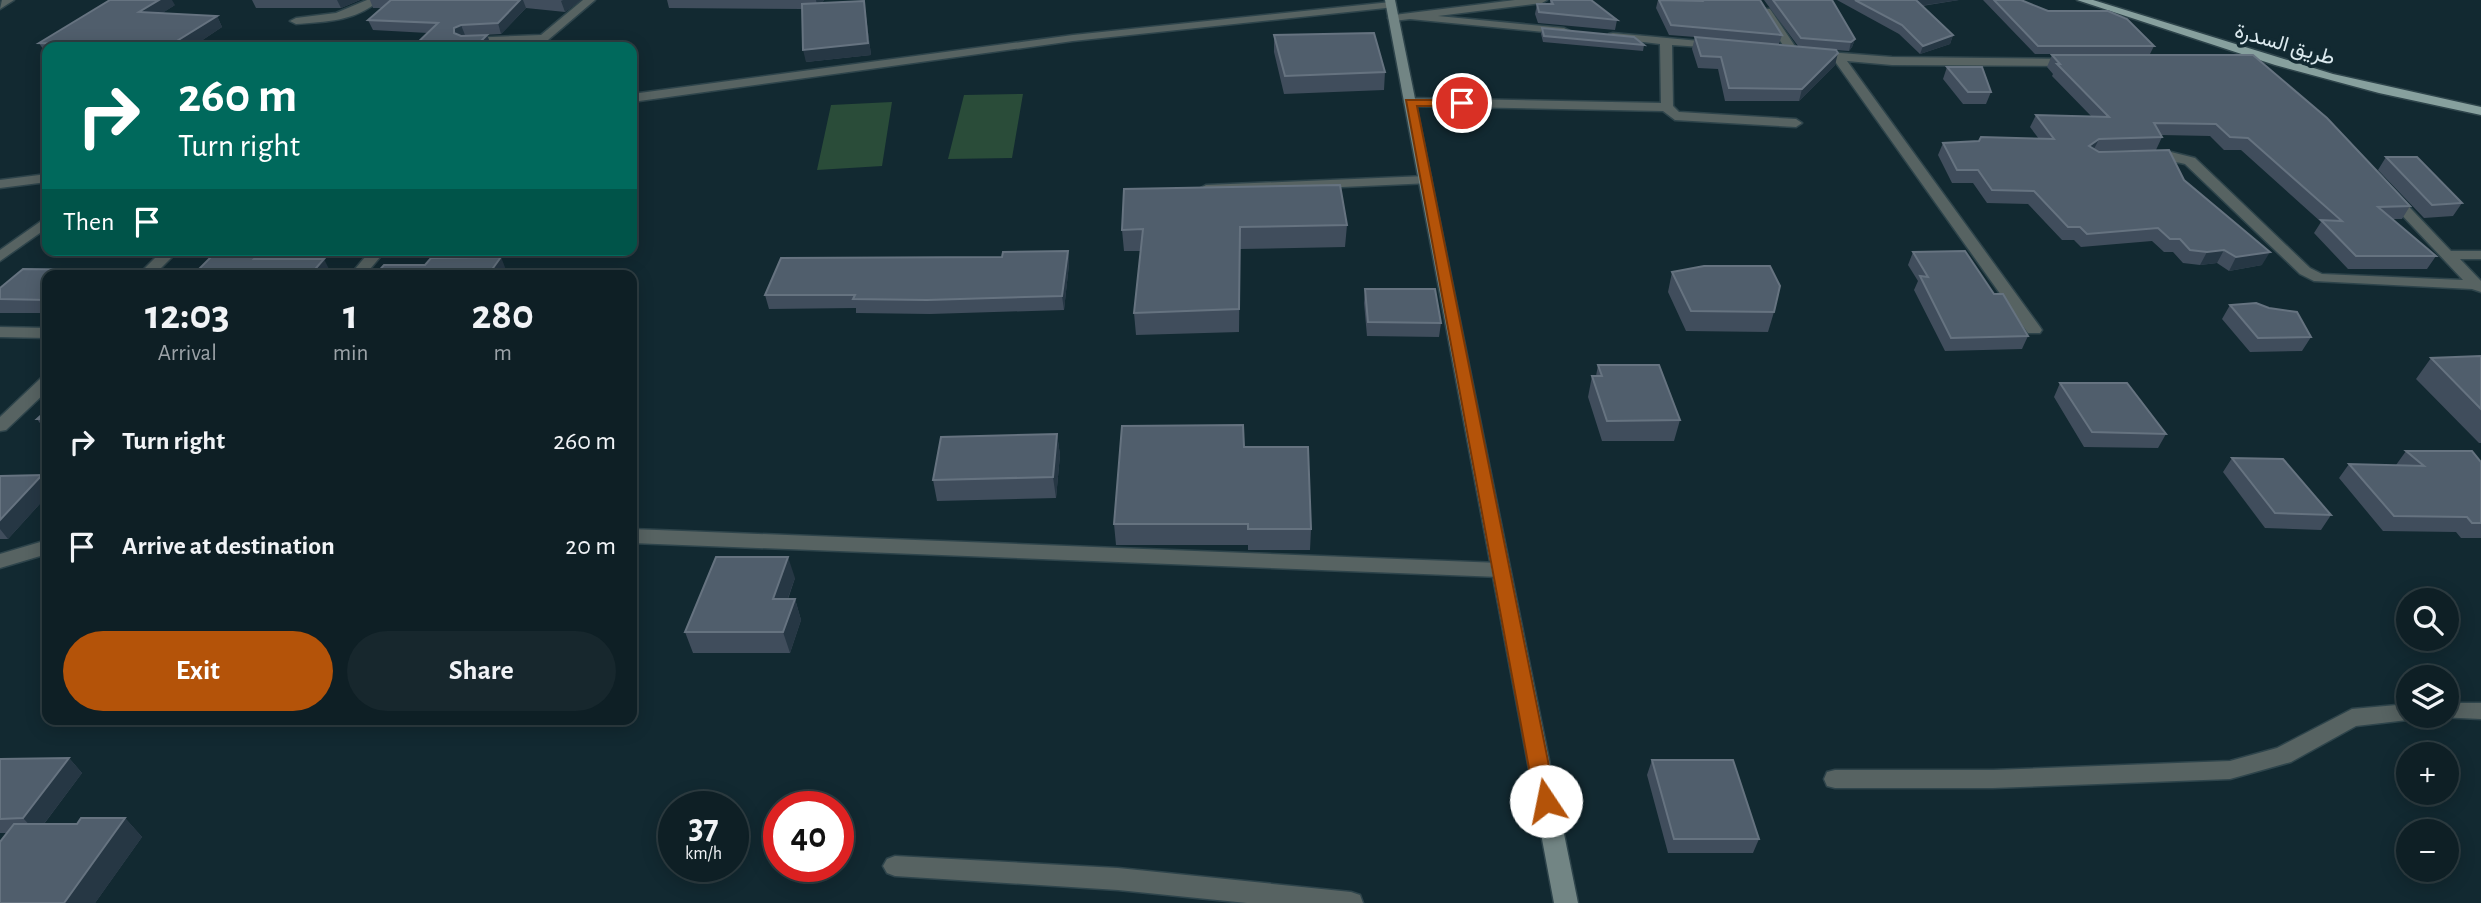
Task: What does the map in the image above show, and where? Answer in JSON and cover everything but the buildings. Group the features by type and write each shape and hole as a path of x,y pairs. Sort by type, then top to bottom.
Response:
{"main road":[{"name":"طريق السدرة","path":"2082,0 2258,60 2481,111"}],"street":[{"path":"0,6 9,0"},
{"path":"296,21 332,19 358,12 374,0"},
{"path":"465,41 544,38 590,0"},
{"path":"1414,17 1542,0"},
{"path":"1760,3 1793,52"},
{"path":"1392,8 1566,903"},
{"path":"637,97 1073,38 1392,8 1414,17 1574,32"},
{"path":"1600,35 1726,46"},
{"path":"1667,41 1667,107 1675,116 1796,123"},
{"path":"1780,51 1918,61 2078,62"},
{"path":"1838,57 2034,330"},
{"path":"2226,61 2258,60 2271,75"},
{"path":"1410,102 1667,107"},
{"path":"2132,157 2171,156 2190,161 2305,271 2319,278 2478,287"},
{"path":"0,184 42,179"},
{"path":"1195,191 1245,186 1426,180"},
{"path":"2383,187 2478,287"},
{"path":"0,257 42,225"},
{"path":"2445,255 2481,255"},
{"path":"150,270 166,256"},
{"path":"361,270 374,256"},
{"path":"0,332 42,333"},
{"path":"0,426 42,387"},
{"path":"637,536 1500,570"},
{"path":"0,561 42,548"},
{"path":"2459,710 2481,711"},
{"path":"1835,779 1993,779 2230,770 2283,756 2352,718 2396,714"},
{"path":"895,866 1118,879 1351,903"}],"green space":[{"path":"1023,94 1012,158 948,159 964,95"},
{"path":"892,102 882,166 817,170 831,105"}],"route":[{"path":"1462,103 1410,102 1546,801"}]}
